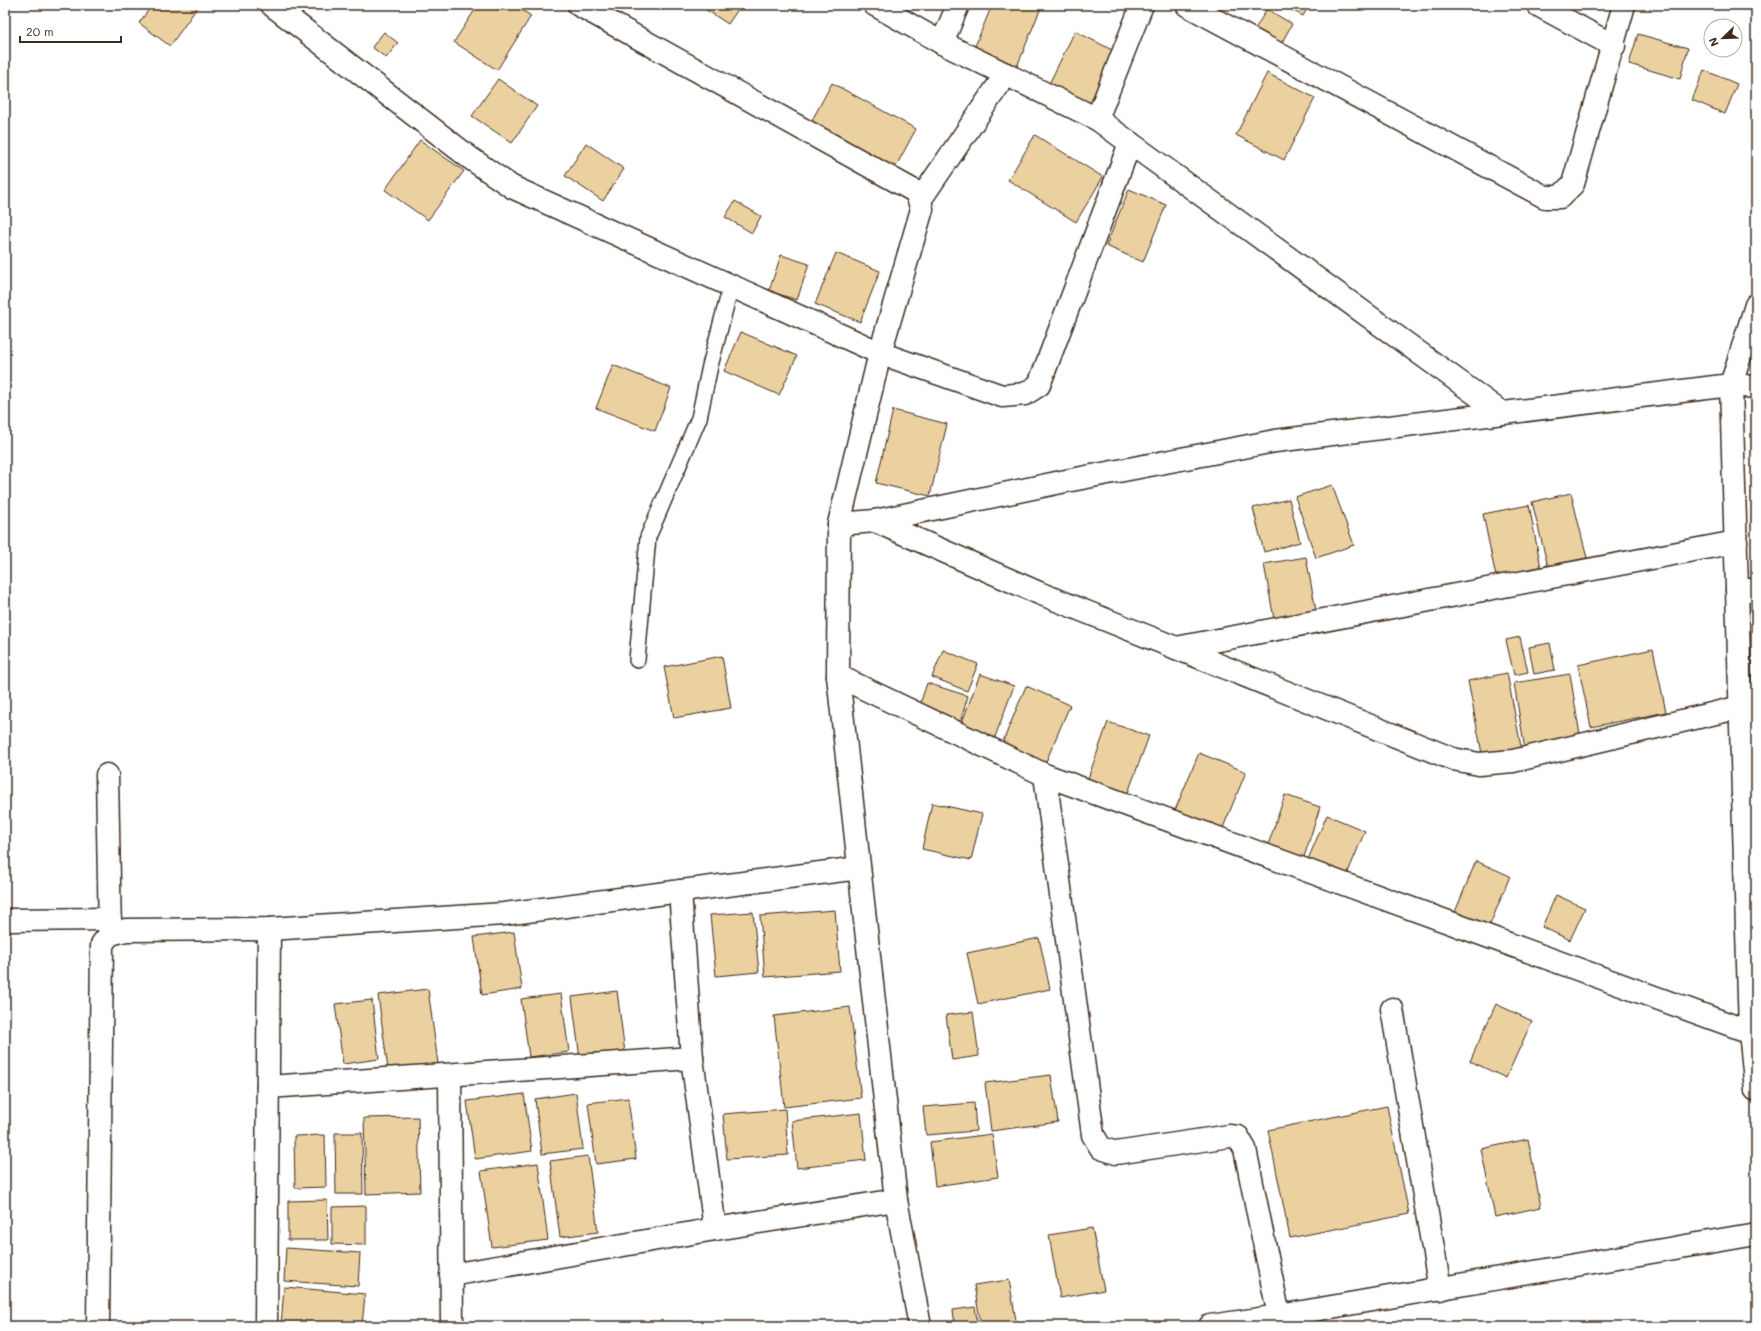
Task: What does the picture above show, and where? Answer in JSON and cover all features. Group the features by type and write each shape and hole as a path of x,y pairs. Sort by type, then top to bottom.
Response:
{"street":[{"path":"272,5 470,158 512,187 880,353 1002,396 1025,394 1039,385 1130,143"},
{"path":"579,5 916,192 920,200 922,208 880,353 839,524 838,676 896,1200 920,1326"},
{"path":"875,5 942,43 1097,119 1502,413"},
{"path":"942,43 958,5"},
{"path":"1097,119 1142,5"},
{"path":"1187,5 1545,197 1560,196 1573,184 1614,46 1624,5"},
{"path":"1538,5 1614,46"},
{"path":"920,200 1006,74"},
{"path":"1756,305 1731,385 1736,542 1746,590 1740,707 1750,1032 1756,1090"},
{"path":"839,524 875,521 1066,481 1275,441 1731,385 1756,387"},
{"path":"875,521 1039,593 1453,759 1479,764 1513,761 1740,707"},
{"path":"1176,648 1736,542"},
{"path":"838,676 1045,775 1750,1032"},
{"path":"98,1326 102,944 110,926 107,775"},
{"path":"1045,775 1093,1135 1101,1148 1116,1153 1229,1136 1238,1138 1245,1149 1280,1321"},
{"path":"5,920 110,926 126,930 269,929 504,914 859,868"},
{"path":"680,891 692,1058 715,1228"},
{"path":"266,1326 269,929"},
{"path":"1392,1009 1440,1288"},
{"path":"268,1087 692,1058"},
{"path":"450,1075 452,1326"},
{"path":"451,1276 715,1228 896,1200"},
{"path":"1210,1326 1280,1321 1440,1288 1756,1234"}],"lane":[{"path":"637,660 648,537 699,418 710,366 731,286"}],"building":[{"path":"152,5 199,5 170,46 139,23"},
{"path":"478,5 514,5 531,16 497,70 454,42"},
{"path":"699,5 741,5 728,24"},
{"path":"992,5 1042,5 1016,69 973,51"},
{"path":"1282,5 1309,5 1303,16"},
{"path":"1267,9 1292,24 1281,44 1255,29"},
{"path":"1075,31 1118,53 1088,113 1045,92"},
{"path":"384,32 398,43 386,58 372,47"},
{"path":"1638,34 1688,48 1680,79 1629,64"},
{"path":"1704,70 1737,84 1725,114 1692,100"},
{"path":"1267,73 1315,98 1284,160 1236,135"},
{"path":"498,79 537,106 512,143 472,116"},
{"path":"832,83 916,129 895,168 811,122"},
{"path":"1035,135 1103,177 1076,222 1008,180"},
{"path":"420,140 464,171 428,220 385,190"},
{"path":"586,143 624,169 603,201 565,176"},
{"path":"1129,189 1166,205 1143,262 1106,246"},
{"path":"735,201 761,216 752,233 725,217"},
{"path":"836,253 880,271 860,322 815,304"},
{"path":"781,255 809,264 797,300 769,291"},
{"path":"741,332 797,356 779,395 724,371"},
{"path":"613,365 671,388 655,431 596,408"},
{"path":"893,410 947,424 930,496 876,483"},
{"path":"1332,485 1354,545 1316,558 1295,497"},
{"path":"1571,493 1587,558 1548,567 1532,502"},
{"path":"1289,499 1300,542 1264,552 1253,508"},
{"path":"1529,505 1542,573 1497,582 1483,514"},
{"path":"1306,557 1316,611 1274,619 1264,564"},
{"path":"1520,637 1528,672 1514,675 1506,640"},
{"path":"1550,643 1555,670 1534,674 1529,647"},
{"path":"1653,649 1666,712 1591,727 1578,665"},
{"path":"943,650 978,664 967,691 932,677"},
{"path":"722,656 731,708 674,718 664,667"},
{"path":"1507,673 1522,752 1483,759 1468,681"},
{"path":"980,674 1014,686 992,745 958,733"},
{"path":"1570,674 1581,741 1525,750 1514,683"},
{"path":"927,683 968,696 959,726 917,713"},
{"path":"1026,686 1070,705 1042,771 999,751"},
{"path":"1108,722 1149,736 1126,798 1086,784"},
{"path":"1199,753 1246,772 1220,835 1173,815"},
{"path":"1285,795 1320,807 1304,857 1268,845"},
{"path":"932,803 982,814 971,860 922,849"},
{"path":"1327,815 1365,831 1344,882 1305,866"},
{"path":"1476,861 1510,876 1487,932 1453,917"},
{"path":"1556,895 1585,908 1570,940 1542,927"},
{"path":"835,910 840,971 765,977 760,916"},
{"path":"753,912 759,972 716,976 710,915"},
{"path":"514,932 522,989 482,995 474,937"},
{"path":"1039,938 1050,989 978,1004 967,953"},
{"path":"428,989 439,1071 389,1077 378,995"},
{"path":"617,991 625,1053 580,1059 572,997"},
{"path":"561,994 569,1052 529,1057 521,999"},
{"path":"372,1000 379,1059 343,1064 335,1004"},
{"path":"1496,1004 1532,1021 1506,1078 1470,1061"},
{"path":"850,1007 861,1098 784,1107 774,1016"},
{"path":"973,1012 979,1056 952,1060 946,1015"},
{"path":"1051,1075 1058,1122 991,1131 985,1083"},
{"path":"576,1093 583,1149 542,1154 535,1099"},
{"path":"524,1094 532,1151 475,1159 467,1101"},
{"path":"628,1098 636,1159 596,1164 588,1103"},
{"path":"974,1103 976,1131 926,1135 923,1107"},
{"path":"1387,1106 1409,1214 1290,1238 1268,1130"},
{"path":"785,1109 788,1155 727,1159 723,1114"},
{"path":"861,1113 866,1160 797,1168 792,1121"},
{"path":"418,1117 420,1192 366,1194 364,1118"},
{"path":"335,1133 362,1133 363,1194 336,1194"},
{"path":"992,1134 998,1177 935,1186 930,1142"},
{"path":"325,1135 326,1187 295,1188 294,1136"},
{"path":"1528,1139 1541,1207 1495,1217 1481,1149"},
{"path":"588,1156 598,1232 560,1237 550,1161"},
{"path":"538,1163 548,1240 492,1247 481,1171"},
{"path":"327,1200 328,1240 288,1240 288,1201"},
{"path":"366,1206 366,1245 332,1244 332,1207"},
{"path":"1092,1228 1104,1290 1060,1298 1049,1235"},
{"path":"286,1248 360,1253 358,1286 284,1281"},
{"path":"1009,1280 1017,1326 981,1326 974,1285"},
{"path":"284,1287 365,1294 362,1326 281,1326"},
{"path":"975,1307 978,1326 955,1326 953,1310"}]}
